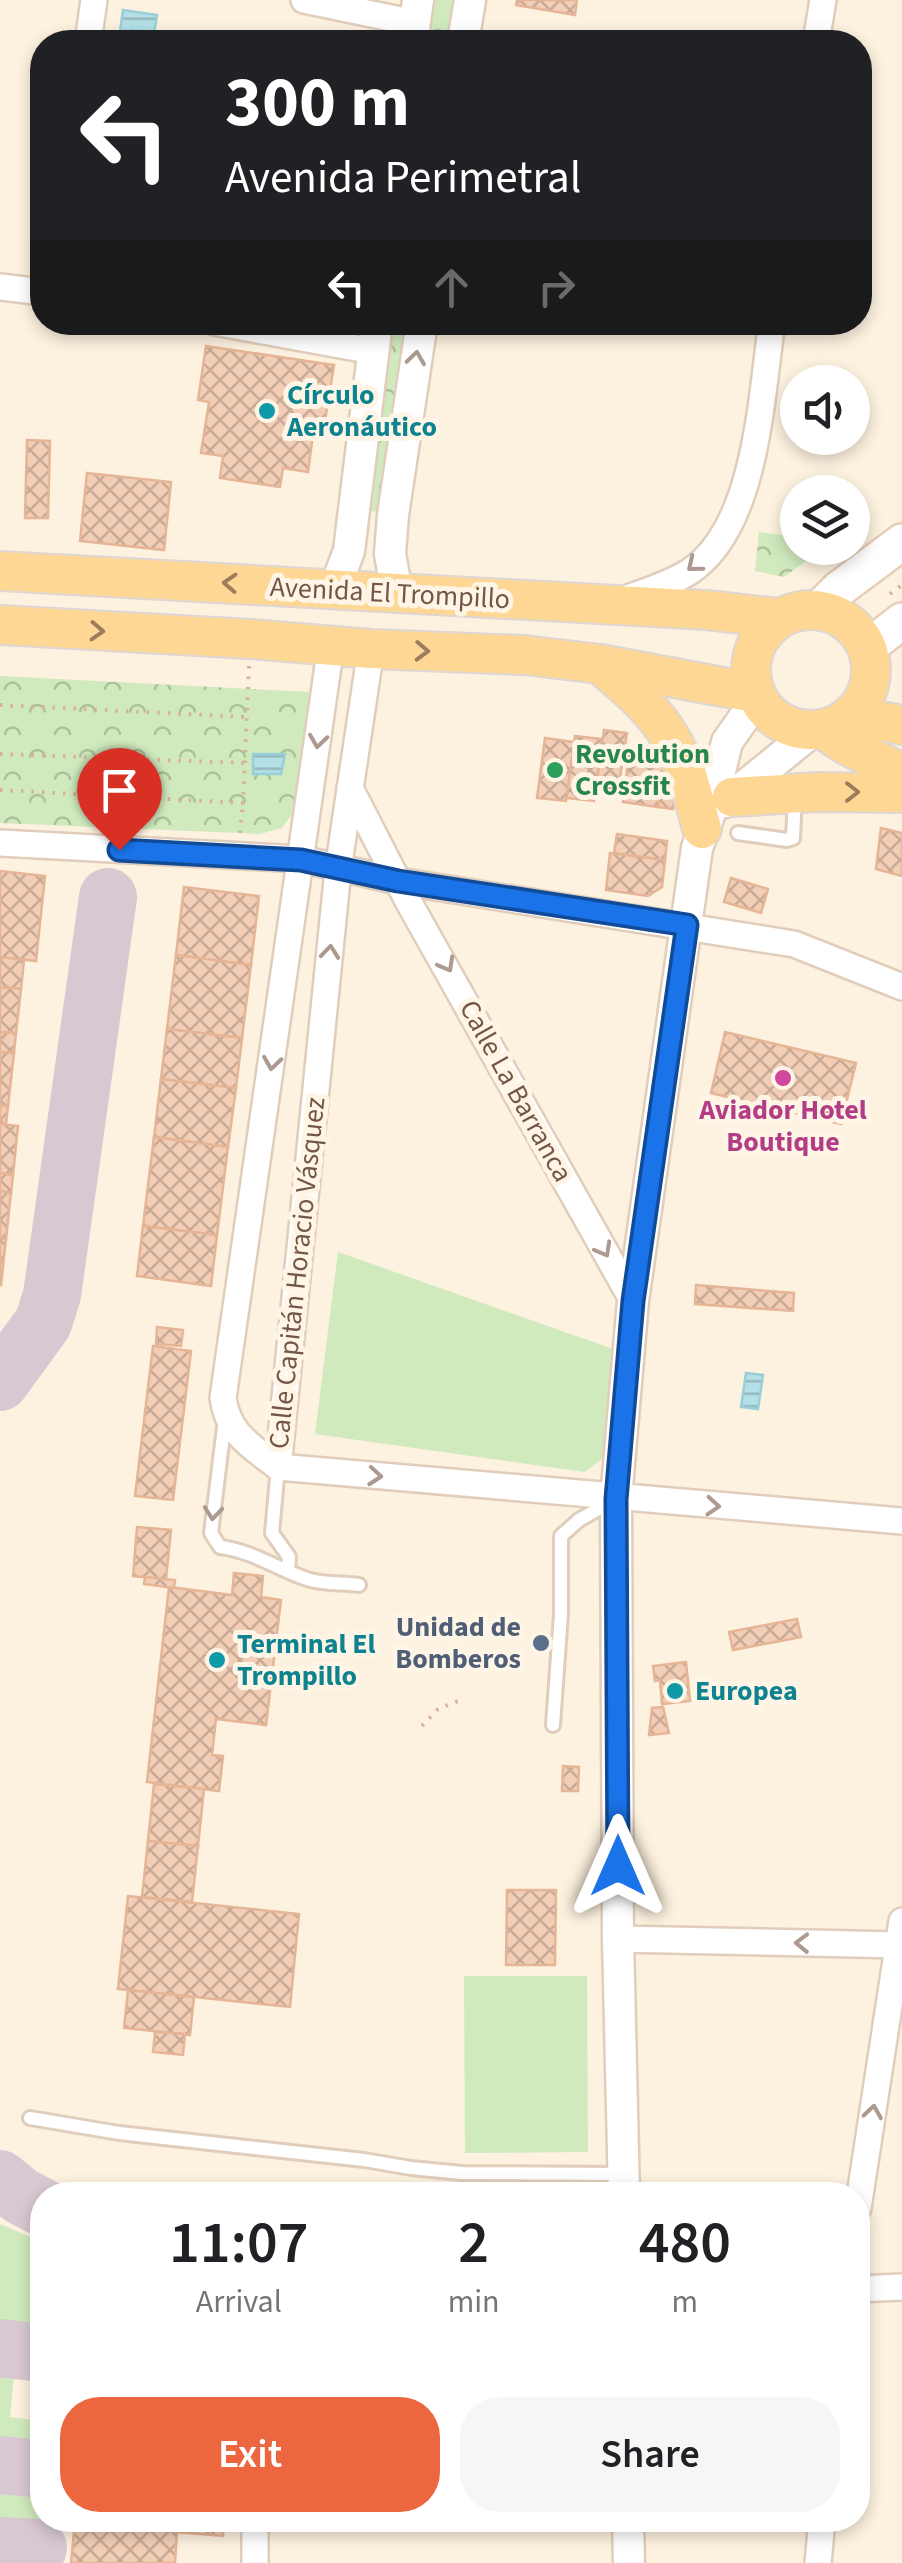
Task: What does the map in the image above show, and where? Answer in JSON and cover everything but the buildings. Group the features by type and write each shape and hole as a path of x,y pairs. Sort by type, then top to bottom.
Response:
{"main road":[{"path":"818,610 839,589 902,542"},
{"name":"Avenida El Trompillo","path":"0,571 780,618"},
{"path":"879,654 851,625 818,610 799,611 780,618 760,638 754,651 751,680 757,696 782,722 797,728 829,724 902,725"},
{"path":"829,724 869,687 879,654 902,621"},
{"name":"Avenida El Trompillo","path":"0,626 524,655 600,664 757,696"},
{"path":"600,664 646,703 669,730 685,768 720,818 795,793 902,793"},
{"path":"829,724 857,752 902,773"}],"street":[{"path":"90,30 94,0"},
{"path":"304,0 415,22"},
{"path":"465,30 470,0"},
{"path":"818,30 823,0"},
{"path":"0,287 30,291"},
{"path":"397,594 390,554 393,515 420,335"},
{"path":"606,605 659,587 690,571 704,560 734,519 746,486 770,335"},
{"path":"334,590 349,551 375,337"},
{"path":"354,507 356,516 371,527 380,526 393,515"},
{"name":"Calle Capitán Horacio Vásquez","path":"278,1467 236,1436 223,1398 331,645"},
{"name":"Calle Capitán Horacio Vásquez","path":"278,1467 338,870 371,649"},
{"path":"624,2182 618,1939 616,1499 633,1301 687,925 720,818 726,742 757,696"},
{"path":"720,818 829,724"},
{"name":"Calle La Barranca","path":"350,788 633,1301"},
{"path":"0,843 301,860 398,881 794,944 902,987"},
{"path":"278,1467 902,1521"},
{"path":"618,1939 901,1933 862,2182"},
{"path":"870,2288 902,2287"},
{"path":"254,2532 254,2563"},
{"path":"628,2532 629,2563"},
{"path":"818,2563 821,2532"}],"lane":[{"path":"226,1416 211,1534 220,1547 247,1550 274,1566 311,1580 359,1585"},
{"path":"278,1467 272,1533 289,1557 288,1569"},
{"path":"552,1724 561,1614 561,1536 579,1520 616,1499"},
{"path":"30,2118 119,2134 428,2170 585,2182"}],"path":[{"path":"238,856 250,638"},
{"path":"0,705 246,718"},
{"path":"0,754 244,764"},
{"path":"0,790 243,803"},
{"path":"422,1726 438,1709 458,1700"}],"green space":[{"path":"430,0 464,0 460,30 426,30"},
{"path":"383,335 415,335 389,514 360,509"},
{"path":"759,532 780,535 780,565 801,565 784,577 755,571"},
{"path":"0,676 309,692 295,810 282,828 260,834 0,823"},
{"path":"338,1252 616,1350 604,1457 585,1472 315,1434"},
{"path":"464,1976 587,1976 588,2152 465,2153"},
{"path":"0,2224 30,2237 30,2336 0,2332"},
{"path":"0,2362 14,2376 10,2417 30,2420 30,2454 0,2450"},
{"path":"0,2482 30,2489 30,2520 0,2524"}],"water":[{"path":"123,10 157,15 155,30 120,30"},
{"path":"253,754 285,754 281,774 253,774"},
{"path":"746,1373 763,1375 758,1409 741,1407"}],"taxiway":[{"path":"0,1382 43,1323 52,1295 108,897"},
{"path":"0,2179 30,2201"},
{"path":"0,2348 30,2352"},
{"path":"0,2465 30,2468"},
{"path":"0,2546 38,2548"}],"place":[{"name":"Círculo Aeronáutico","path":"267,411"},
{"name":"Revolution Crossfit","path":"555,770"},
{"name":"Aviador Hotel Boutique","path":"783,1078"},
{"name":"Unidad de Bomberos","path":"541,1643"},
{"name":"Terminal El Trompillo","path":"217,1660"},
{"name":"Europea","path":"675,1691"}],"route":[{"path":"119,850 301,860 398,881 687,925 633,1301 616,1499 618,1866"}]}
